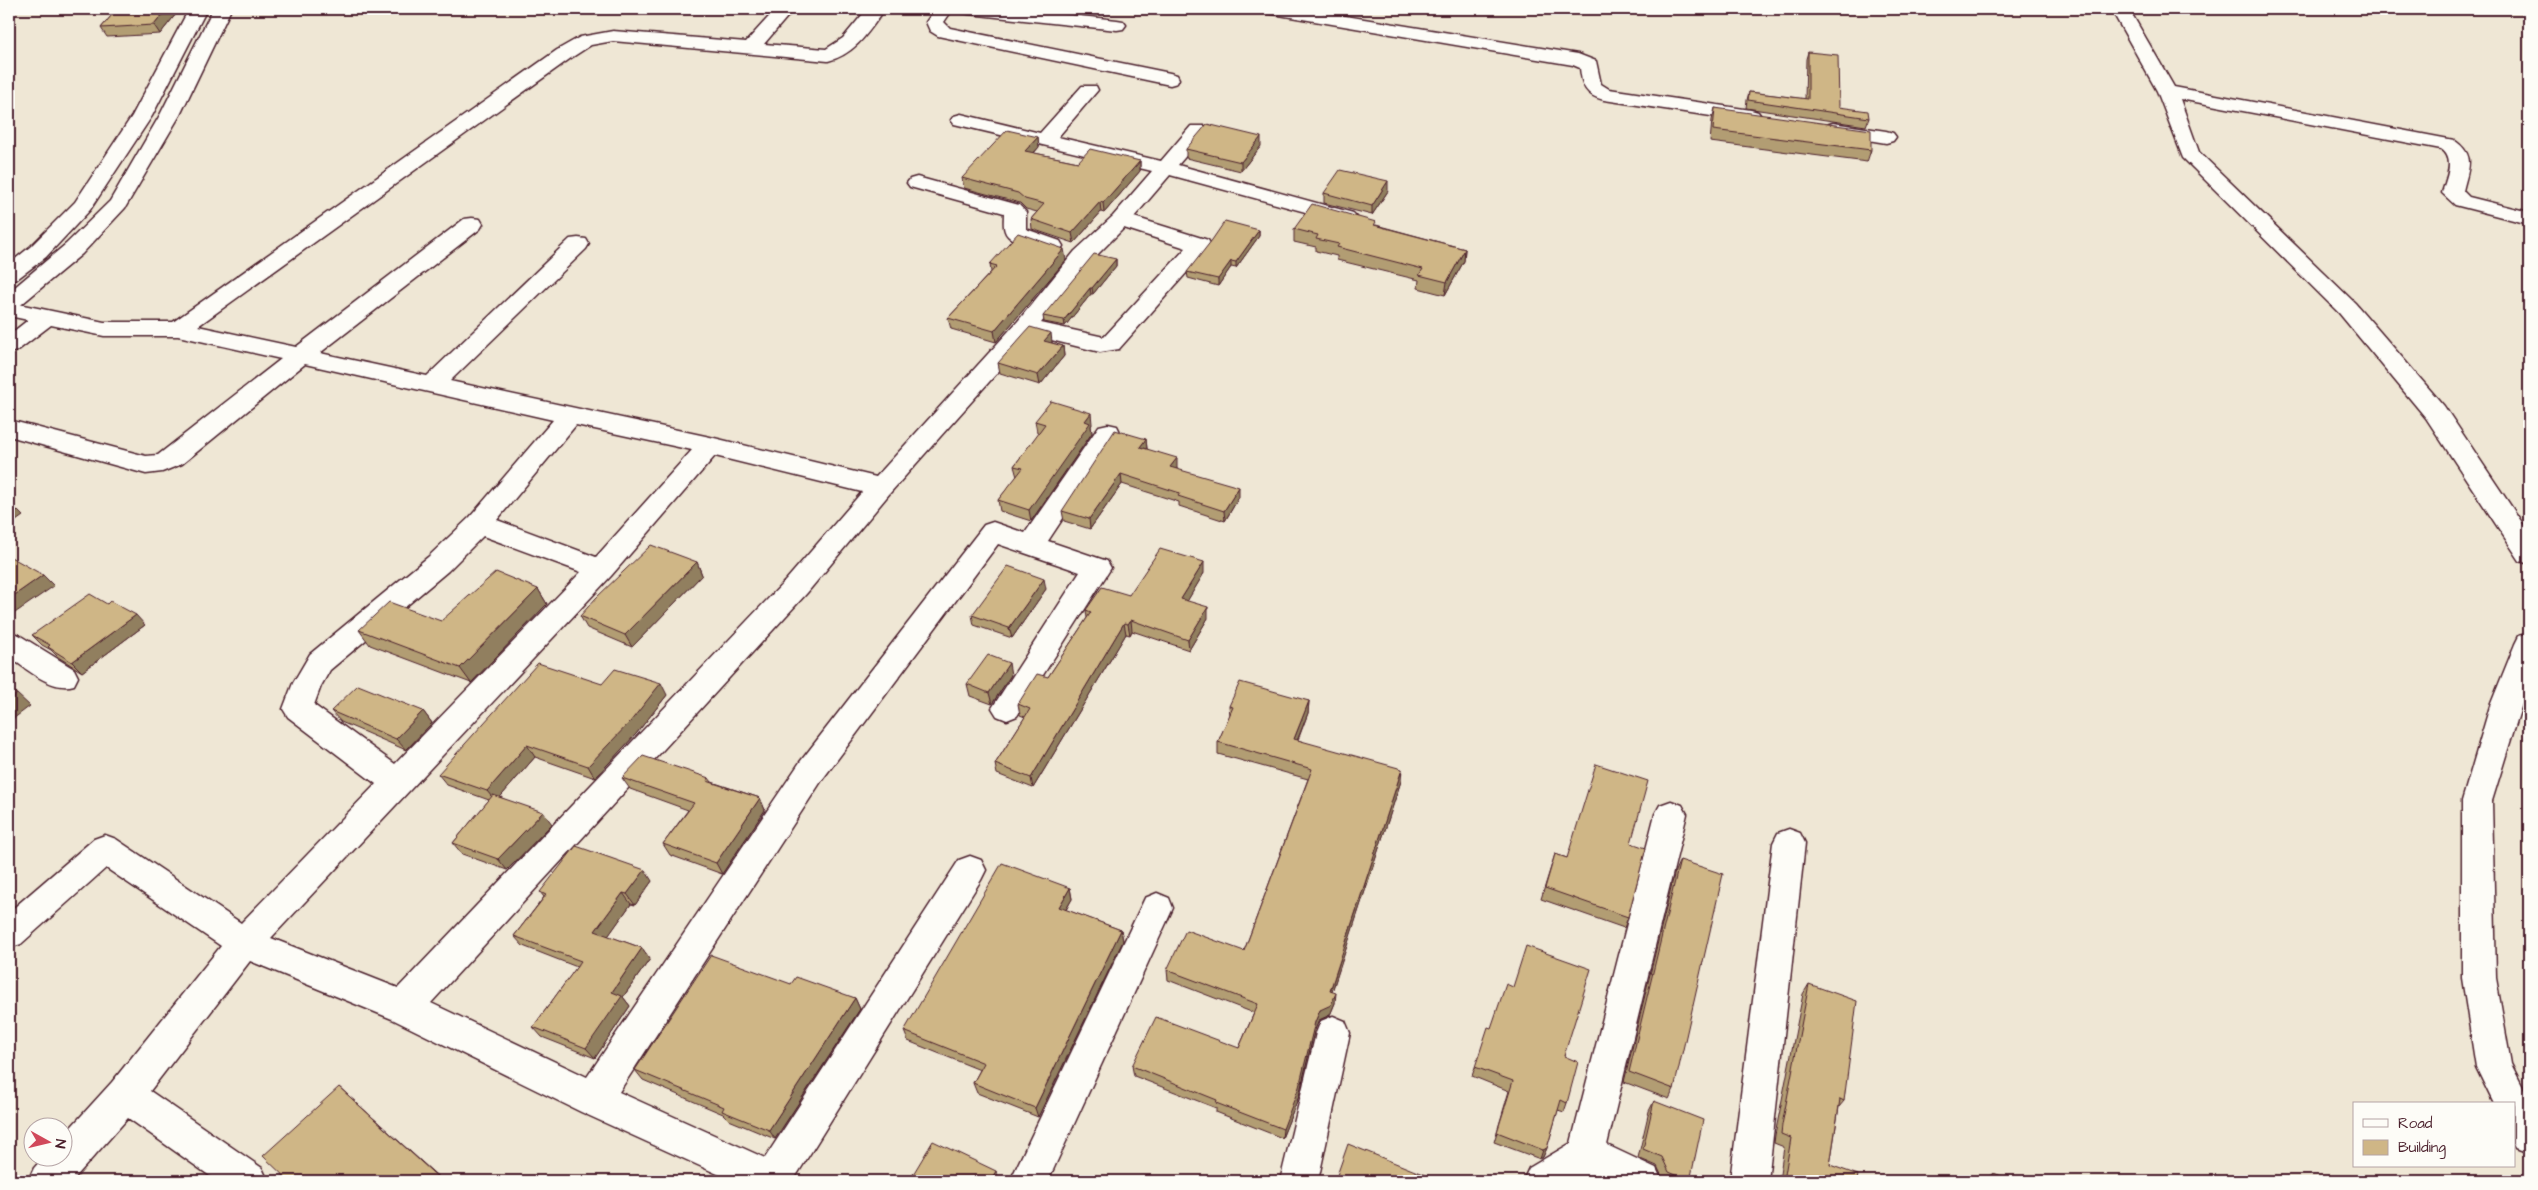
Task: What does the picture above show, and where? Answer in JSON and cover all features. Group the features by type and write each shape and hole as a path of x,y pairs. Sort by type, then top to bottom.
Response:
{"street":[{"path":"9,274 38,252 83,206 142,116 198,9"},
{"path":"9,303 74,249 118,204 170,115 222,9"},
{"path":"751,48 785,9"},
{"path":"178,329 564,54 586,41 614,36 828,54 840,52 876,9"},
{"path":"944,9 935,22 936,27 944,32 1170,79"},
{"path":"969,9 1039,12 1117,25"},
{"path":"1273,9 1578,60 1589,65 1592,87 1604,94 1769,119"},
{"path":"2120,9 2167,91 2190,154 2347,308 2435,412 2529,554"},
{"path":"1044,139 1089,90"},
{"path":"2167,91 2447,144 2458,151 2460,160 2452,193 2462,201 2529,218"},
{"path":"961,120 1166,168 1363,222"},
{"path":"1818,126 1886,137"},
{"path":"404,1007 797,586 881,487 1026,326 1083,256 1120,220 1198,130"},
{"path":"918,183 1012,209 1015,212 1017,233 1083,256"},
{"path":"1026,326 1100,345 1111,344 1200,245 1120,220"},
{"path":"9,428 146,465 162,463 173,458 300,356 472,224"},
{"path":"432,385 578,244"},
{"path":"9,309 104,329 178,329 710,446 881,487"},
{"path":"9,346 46,318"},
{"path":"397,782 298,709 307,683 320,662 438,564 479,524 570,415"},
{"path":"1031,545 1108,432"},
{"path":"47,1181 125,1095 244,943 601,569 710,446"},
{"path":"479,524 601,569"},
{"path":"594,1100 811,770 993,532 1096,568 1007,708"},
{"path":"9,643 64,677"},
{"path":"2512,1102 2494,1067 2479,978 2478,801 2505,706 2529,644"},
{"path":"1542,1181 1586,1155 1671,814"},
{"path":"1749,1181 1788,843"},
{"path":"13,924 105,849 244,943 404,1007 594,1100 773,1181 970,870"},
{"path":"1029,1181 1157,908"},
{"path":"1298,1181 1333,1032"},
{"path":"125,1095 249,1181"},
{"path":"2516,1111 2529,1136"},
{"path":"1586,1155 1643,1181"}],"building":[{"path":"117,9 167,9 154,25 101,28"},
{"path":"1808,52 1838,55 1839,107 1868,111 1869,118 1748,100 1749,92 1808,99"},
{"path":"1715,108 1871,130 1871,150 1713,130"},
{"path":"1207,124 1261,137 1241,162 1186,149"},
{"path":"1007,130 1038,137 1025,151 1078,162 1090,149 1140,161 1103,203 1100,202 1072,233 1031,219 1044,204 1025,199 1018,193 962,178"},
{"path":"1340,170 1388,181 1372,206 1324,193"},
{"path":"1312,204 1376,222 1374,225 1465,249 1447,282 1419,275 1423,269 1337,247 1339,244 1316,239 1318,235 1294,229"},
{"path":"1225,221 1259,230 1236,262 1231,261 1218,279 1187,272 1212,240"},
{"path":"1018,233 1064,249 994,331 948,318 997,266 990,264"},
{"path":"1094,254 1116,259 1064,320 1043,316"},
{"path":"1030,327 1051,333 1044,341 1063,346 1038,375 998,363"},
{"path":"1051,401 1091,413 1085,421 1090,423 1029,510 998,500 1023,468 1014,466 1045,424 1035,421"},
{"path":"1115,430 1146,439 1140,447 1177,458 1170,467 1239,487 1224,511 1178,496 1180,493 1121,474 1089,519 1062,511"},
{"path":"651,545 697,562 625,635 580,616 596,598"},
{"path":"1160,549 1204,562 1181,599 1208,607 1188,640 1131,620 1128,624 1124,623 1031,778 995,764 1030,709 1018,704 1037,674 1048,677 1091,612 1086,610 1102,587 1129,595"},
{"path":"9,556 43,575 9,599"},
{"path":"1008,566 1044,579 1009,628 972,615"},
{"path":"496,572 538,589 460,668 359,630 389,602 441,621"},
{"path":"90,594 107,604 110,601 136,615 72,662 48,647 50,645 32,635"},
{"path":"988,655 1009,663 989,693 967,684"},
{"path":"538,663 602,684 615,669 661,683 630,722 588,766 527,745 487,791 438,774"},
{"path":"1240,682 1309,701 1294,739 1402,769 1330,991 1336,993 1331,1005 1320,1010 1315,1022 1299,1087 1283,1129 1216,1103 1217,1100 1132,1066 1156,1017 1239,1048 1258,1004 1167,970 1186,930 1244,951 1312,769 1218,742 1233,707 1229,706"},
{"path":"358,685 423,711 396,739 331,711"},
{"path":"9,689 17,694 9,700"},
{"path":"643,756 709,778 707,781 760,798 716,863 663,844 694,803 622,778"},
{"path":"1596,764 1648,781 1631,843 1646,848 1628,917 1545,888 1555,854 1567,858"},
{"path":"493,795 543,812 498,859 453,843"},
{"path":"576,846 645,870 627,894 623,893 595,931 642,948 612,992 622,996 586,1048 533,1027 581,961 514,936 546,895 540,892"},
{"path":"1680,860 1723,874 1674,1089 1629,1072"},
{"path":"1002,863 1070,888 1059,907 1121,930 1035,1108 973,1083 984,1063 904,1031"},
{"path":"1526,946 1591,969 1564,1056 1578,1062 1567,1103 1561,1100 1547,1148 1543,1150 1497,1132 1513,1081 1475,1067 1488,1027 1491,1028 1506,984 1513,987"},
{"path":"711,955 791,984 796,977 855,998 769,1130 722,1111 724,1107 635,1070"},
{"path":"1809,984 1857,1001 1844,1101 1840,1099 1830,1165 1858,1175 1857,1180 1861,1181 1784,1181 1791,1138 1781,1134 1782,1125"},
{"path":"339,1087 442,1181 289,1181 263,1156"},
{"path":"1654,1101 1703,1120 1690,1181 1669,1172 1662,1157 1643,1149"},
{"path":"933,1141 996,1171 990,1181 909,1181"},
{"path":"1348,1144 1430,1177 1429,1181 1335,1181"},
{"path":"1993,1173 2015,1181 1992,1181"}]}
